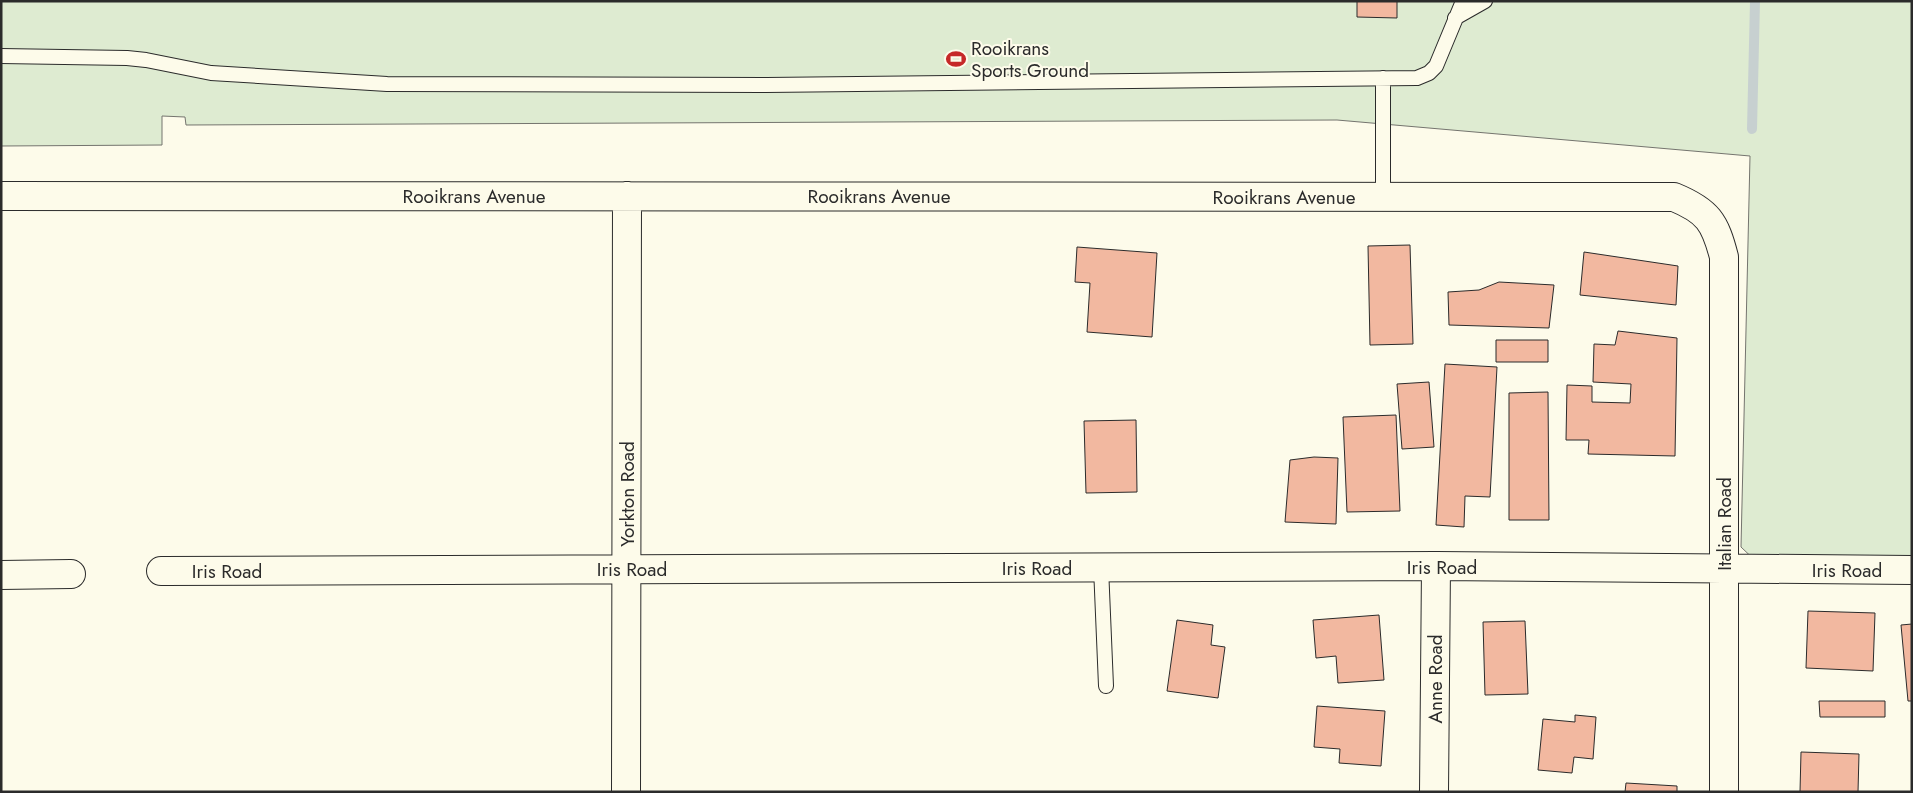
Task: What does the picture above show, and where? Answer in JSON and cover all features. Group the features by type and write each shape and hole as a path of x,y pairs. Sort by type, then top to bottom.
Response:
{"street":[{"name":"Rooikrans Avenue","path":"1,196 1674,197 1687,203 1710,221 1718,233 1724,257"},
{"name":"Yorkton Road","path":"626,792 627,196"},
{"name":"Italian Road","path":"1724,257 1724,792"},
{"name":"Iris Road","path":"161,571 1436,566 1724,570 1912,570"},
{"name":"Anne Road","path":"1434,792 1436,566"},
{"path":"1,575 71,574"}],"lane":[{"path":"1,56 137,59 211,73 387,84 776,85 1418,78 1429,73 1436,66 1463,1"},
{"path":"1456,18 1486,1"},
{"path":"1383,78 1383,197"},
{"path":"1101,567 1106,686"}],"green space":[{"name":"Rooikrans Sports Ground","path":"1,1 1912,1 1912,565 1761,566 1741,547 1750,156 1337,120 186,125 185,117 162,116 162,145 1,146"}],"building":[{"path":"1357,1 1397,1 1397,18 1357,17"},
{"path":"1410,245 1413,344 1370,345 1368,246"},
{"path":"1077,247 1157,253 1152,337 1087,332 1090,283 1075,282"},
{"path":"1584,252 1678,266 1676,305 1580,295"},
{"path":"1499,282 1554,285 1549,328 1449,325 1448,292 1479,290"},
{"path":"1618,331 1677,338 1675,456 1588,454 1589,440 1566,440 1567,385 1592,386 1592,402 1630,403 1631,384 1593,382 1594,344 1615,345"},
{"path":"1496,340 1548,340 1548,362 1496,362"},
{"path":"1445,364 1497,367 1490,497 1465,496 1464,527 1436,525"},
{"path":"1429,382 1434,447 1402,449 1397,384"},
{"path":"1548,392 1549,520 1509,520 1509,393"},
{"path":"1396,415 1400,511 1347,512 1343,417"},
{"path":"1136,420 1137,492 1086,493 1084,421"},
{"path":"1314,457 1338,458 1336,524 1285,522 1290,460"},
{"path":"1808,611 1875,613 1873,671 1806,668"},
{"path":"1379,615 1384,680 1338,683 1336,656 1316,658 1313,620"},
{"path":"1177,620 1213,625 1211,645 1225,647 1218,698 1167,691"},
{"path":"1525,621 1528,694 1485,695 1483,622"},
{"path":"1912,624 1912,701 1908,701 1901,625"},
{"path":"1819,701 1885,701 1885,717 1820,717"},
{"path":"1317,706 1385,711 1381,766 1339,763 1340,749 1314,747"},
{"path":"1575,715 1596,717 1593,759 1574,757 1572,773 1538,770 1543,719 1575,722"},
{"path":"1801,752 1859,754 1858,792 1800,792"},
{"path":"1626,783 1677,786 1677,792 1625,792"}],"waterway":[{"path":"1752,129 1755,1"}],"place":[{"name":"Rooikrans Sports Ground","path":"956,59"}]}
